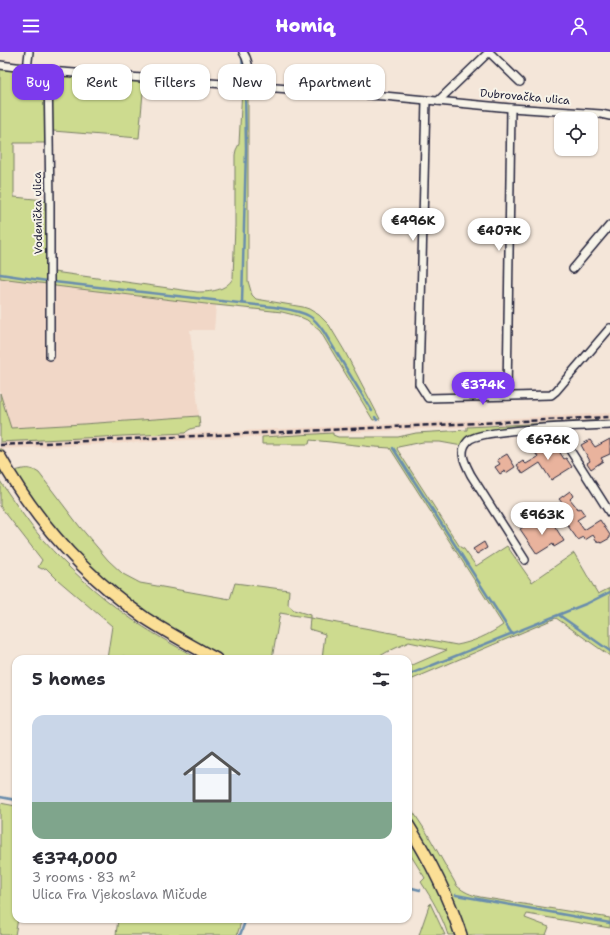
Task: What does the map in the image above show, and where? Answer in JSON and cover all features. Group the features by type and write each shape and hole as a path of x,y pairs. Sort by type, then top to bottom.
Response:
{"main road":[{"path":"0,457 21,493 72,556 92,575 117,597 146,618 209,655"},
{"path":"412,832 442,886 461,935"}],"street":[{"path":"28,64 29,52"},
{"path":"243,52 249,64"},
{"name":"Dubrovačka ulica","path":"438,101 489,52 520,82"},
{"name":"Dubrovačka ulica","path":"0,65 12,67"},
{"name":"Dubrovačka ulica","path":"64,72 218,84"},
{"name":"Dubrovačka ulica","path":"276,88 601,114 610,116"},
{"name":"Vodenička ulica","path":"48,100 50,356"},
{"path":"426,100 419,384 428,398 551,395 610,328"},
{"path":"507,396 511,108"},
{"path":"573,269 610,225"},
{"path":"525,560 464,461 462,454 463,449 468,441 472,438 489,434 610,425"},
{"path":"558,428 563,439 610,514"}],"shaded area":[{"path":"0,278 216,305 214,330 190,330 199,416 10,428 0,393"},
{"path":"610,413 610,420 0,449 0,442"}],"green space":[{"path":"0,69 12,71 12,100 45,100 47,143 14,143 14,197 45,200 45,211 47,212 47,284 0,278"},
{"path":"64,75 72,75 72,100 132,100 132,80 140,81 140,100 142,100 139,138 53,131 52,100 64,100"},
{"path":"241,100 248,100 248,281 252,295 256,299 303,307 319,315 329,325 344,350 380,419 373,420 320,331 307,320 298,316 282,312 55,286 53,280 54,272 197,292 217,290 226,286 233,278 235,155 239,144"},
{"path":"0,393 11,428 199,416 200,427 190,429 185,433 0,442"},
{"path":"610,420 610,424 478,434 462,446 440,442 423,442 398,447 397,449 460,547 464,549 476,566 507,546 532,582 574,553 598,594 610,588 610,656 556,618 412,679 412,665 447,650 409,642 382,655 322,655 325,634 309,629 310,618 457,645 481,638 503,625 390,448 310,440 309,444 262,444 262,437 333,433 333,435 338,437 398,437 416,433 467,430 467,427"},
{"path":"0,449 2,449 15,471 0,475"},
{"path":"27,469 39,473 80,527 108,560 123,574 140,583 230,599 235,583 289,590 288,605 294,610 310,615 310,618 280,613 273,655 220,655 185,638 160,622 112,587 87,564 52,525 21,482 15,471"},
{"path":"0,481 37,533 83,580 115,607 135,621 192,655 108,655 112,626 46,568 42,569 38,567 42,560 0,506"},
{"path":"0,803 12,805 12,923 17,923 15,935 0,935"},
{"path":"412,810 427,833 457,886 462,890 480,897 610,918 610,928 527,914 525,918 549,927 546,935 465,935 412,824"},
{"path":"412,845 434,885 455,935 448,935 443,921 421,882 425,878 412,857"},
{"path":"430,903 445,935 419,935"},
{"path":"118,923 241,923 237,935 116,935"}],"building":[{"path":"610,439 610,454 601,458 603,461 591,469 587,463 590,461 581,445 590,440 595,447"},
{"path":"552,440 564,459 566,458 572,467 551,480 540,463 523,474 517,465 523,461 526,464 538,457 534,451"},
{"path":"507,454 515,467 506,473 505,471 500,474 495,467 500,464 497,460"},
{"path":"570,491 573,496 570,499 585,515 577,520 584,530 600,520 610,535 610,538 601,543 598,543 593,535 585,540 584,537 578,540 563,519 571,514 564,503 563,504 559,499"},
{"path":"535,520 541,529 551,522 564,541 554,547 553,544 537,554 520,529"},
{"path":"484,542 487,548 477,554 473,549"}],"waterway":[{"path":"239,52 242,57 243,64"},
{"path":"242,303 246,148 245,100"},
{"path":"0,274 47,281"},
{"path":"54,282 274,307 301,312 311,317 317,323 372,411"},
{"path":"393,448 512,634"},
{"path":"412,673 588,603 610,592"},
{"path":"559,615 610,651"},
{"path":"0,797 12,799"},
{"path":"412,888 420,890"},
{"path":"456,895 610,923"},
{"path":"240,935 244,923"}],"railway":[{"path":"0,445 610,417"}]}
